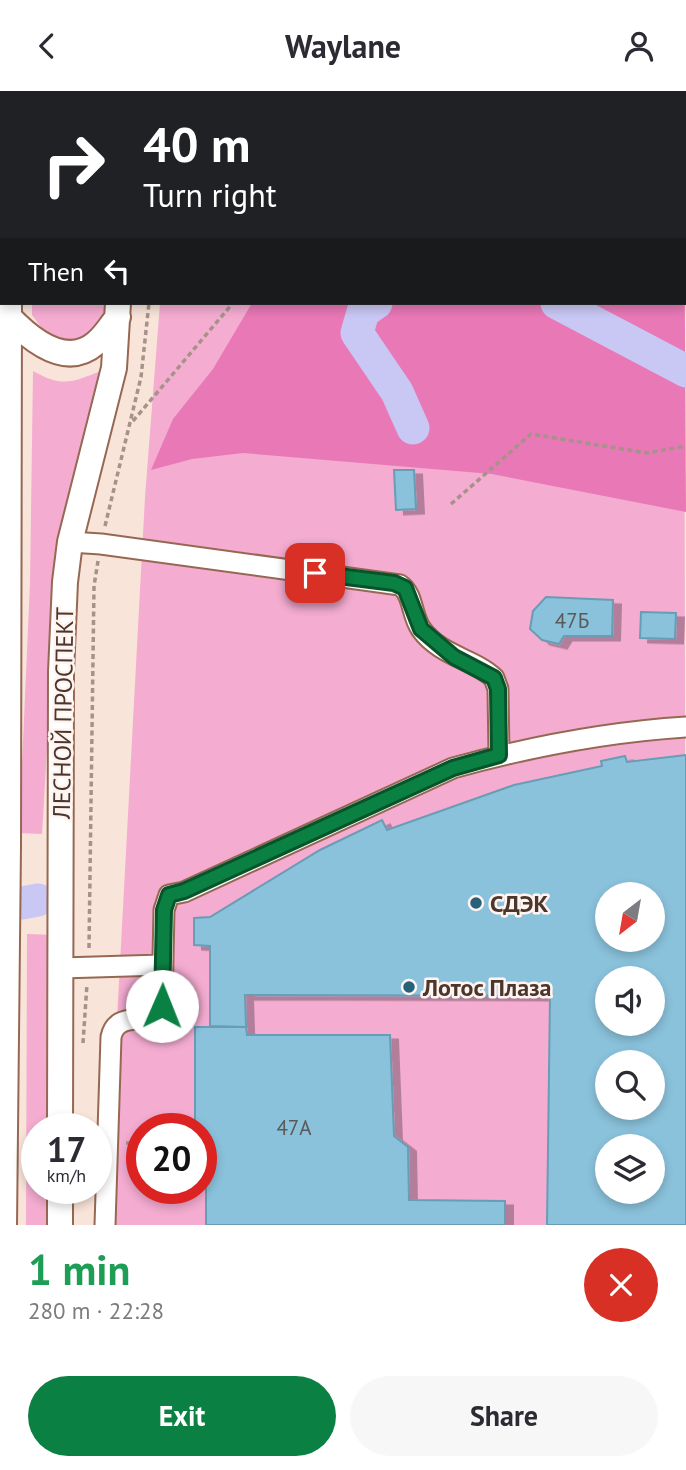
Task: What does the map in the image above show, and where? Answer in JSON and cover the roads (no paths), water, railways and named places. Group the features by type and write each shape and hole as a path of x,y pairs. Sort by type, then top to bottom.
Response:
{"main road":[{"path":"9,310 39,344 67,353 84,351 97,342 118,310"},
{"path":"4,1225 8,937 5,442 9,310"},
{"name":"ЛЕСНОЙ ПРОСПЕКТ","path":"60,1113 61,672 70,542 102,426 114,367 118,310"},
{"path":"60,1204 60,1225"}],"lane":[{"path":"70,542 400,585 408,593 421,629 428,636 454,657 494,678 498,689 499,755"},
{"path":"106,1225 111,1037 116,1024 145,1019 158,1013 163,999 164,910 169,895 195,886 453,768 499,755 686,727"},
{"path":"61,968 162,965"}],"waterway":[{"path":"373,305 363,312 357,333 397,392 413,428"},
{"path":"561,305 686,371"},
{"path":"22,903 38,900"}],"place":[{"name":"СДЭК","path":"476,903"},
{"name":"Лотос Плаза","path":"409,987"}]}
